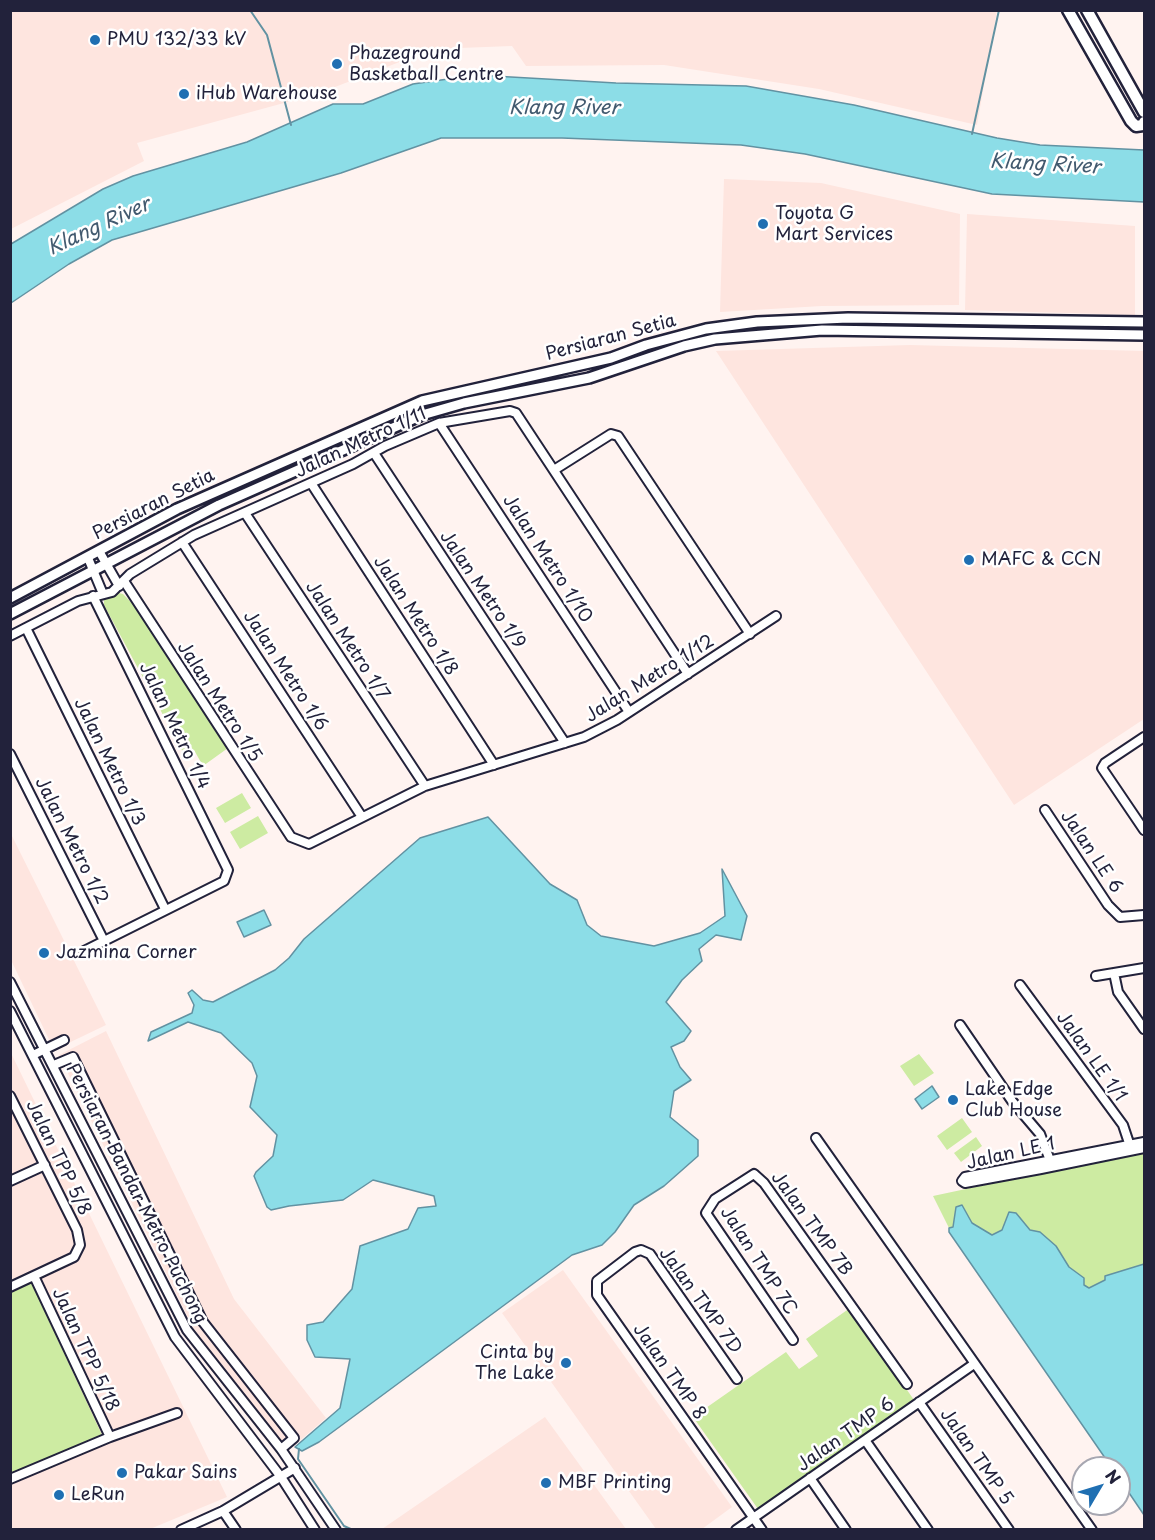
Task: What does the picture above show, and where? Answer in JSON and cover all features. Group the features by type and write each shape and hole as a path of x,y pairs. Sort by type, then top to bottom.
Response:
{"main road":[{"path":"1068,10 1131,121 1136,126 1144,124"},
{"path":"1087,10 1144,112"}],"street":[{"name":"Persiaran Setia","path":"10,598 177,509 422,401 611,358 646,345 706,329 757,322 848,318 1144,322"},
{"name":"Persiaran Setia","path":"10,614 96,575 219,505 422,415 464,403 589,378 707,340 822,330 1144,335"},
{"name":"Jalan Metro 1/11","path":"115,588 130,574 182,542 439,423 510,411 516,413 555,470 688,674"},
{"name":"Jalan Metro 1/10","path":"439,423 629,712"},
{"path":"555,470 611,434 618,436 750,634"},
{"name":"Jalan Metro 1/9","path":"374,453 564,743"},
{"name":"Jalan Metro 1/8","path":"311,483 494,765"},
{"name":"Jalan Metro 1/7","path":"244,513 425,786"},
{"name":"Jalan Metro 1/6","path":"182,542 362,817"},
{"path":"99,551 109,568 115,588"},
{"path":"88,558 96,575 115,588"},
{"path":"10,636 93,596 115,588"},
{"name":"Jalan Metro 1/5","path":"115,588 291,837 309,844 362,817"},
{"name":"Jalan Metro 1/4","path":"93,596 228,870 224,881 165,909"},
{"name":"Jalan Metro 1/12","path":"425,786 584,737 629,712 776,616"},
{"name":"Jalan Metro 1/3","path":"26,628 165,909"},
{"path":"1144,737 1105,763 1102,768 1144,830"},
{"name":"Jalan Metro 1/2","path":"10,754 104,941"},
{"path":"362,817 425,786"},
{"name":"Jalan LE 6","path":"1045,810 1108,905 1120,917 1144,915"},
{"path":"84,951 165,909"},
{"path":"1096,976 1144,968"},
{"path":"1114,974 1118,992 1144,1029"},
{"name":"Persiaran Bandar Metro Puchong","path":"10,982 187,1330 281,1449 336,1530"},
{"name":"Jalan LE 1/1","path":"1020,985 1123,1125 1131,1147"},
{"name":"Persiaran Bandar Metro Puchong","path":"10,1011 175,1337 281,1477 315,1530"},
{"path":"960,1025 1007,1094 1040,1134 1051,1164"},
{"path":"33,1055 64,1040"},
{"path":"54,1065 73,1057 203,1322 294,1438 281,1449"},
{"name":"Jalan TPP 5/8","path":"10,1096 80,1238 78,1251 65,1261 34,1276"},
{"path":"816,1138 1092,1530"},
{"name":"Jalan LE 1","path":"1051,1164 964,1177 962,1181 965,1184 1131,1147 1144,1142"},
{"name":"Jalan LE 1","path":"1131,1147 1144,1148"},
{"path":"10,1181 45,1165"},
{"name":"Jalan TMP 7B","path":"715,1199 748,1176 757,1175 907,1384"},
{"name":"Jalan TMP 7C","path":"715,1199 707,1208 710,1220 793,1340"},
{"name":"Jalan TMP 7D","path":"635,1252 645,1251 654,1258 737,1379"},
{"name":"Jalan TMP 8","path":"635,1252 600,1276 595,1290 753,1517"},
{"path":"10,1287 34,1276"},
{"name":"Jalan TPP 5/18","path":"34,1276 110,1437"},
{"name":"Jalan TMP 6","path":"736,1530 974,1364"},
{"name":"Jalan TMP 5","path":"919,1402 1009,1530"},
{"path":"10,1479 110,1437 177,1413"},
{"path":"865,1440 928,1530"},
{"path":"181,1530 224,1511 295,1468"},
{"path":"810,1478 846,1530"},
{"path":"224,1511 236,1530"},
{"path":"753,1517 762,1530"}],"shaded area":[{"path":"11,10 997,11 977,125 819,89 664,65 526,66 512,46 433,49 317,94 137,143 144,161 11,229"},
{"path":"724,179 821,183 960,214 959,305 822,306 720,312"},
{"path":"967,214 1135,226 1135,315 965,310"},
{"name":"MAFC & CCN","path":"910,345 1144,351 1144,719 1014,805 716,351"},
{"path":"11,834 106,1025 54,1050 11,960"},
{"path":"106,1031 234,1299 326,1418 288,1451 193,1328 59,1055"},
{"path":"10,1051 227,1497 150,1529 11,1529"},
{"path":"563,1270 732,1507 702,1529 656,1529 502,1313"},
{"path":"545,1417 626,1529 382,1529"}],"green space":[{"path":"115,592 123,594 136,607 228,748 203,766 194,750 184,754 104,605 104,599"},
{"path":"242,793 251,808 225,823 216,808"},
{"path":"258,816 268,833 240,849 230,832"},
{"path":"919,1054 934,1073 914,1086 900,1066"},
{"path":"962,1118 972,1132 947,1150 937,1136"},
{"path":"976,1137 982,1146 961,1162 954,1153"},
{"path":"1144,1151 1144,1514 1131,1490 1131,1456 1110,1456 949,1228 933,1196"},
{"path":"31,1282 102,1435 11,1474 11,1292"},
{"path":"850,1308 914,1400 758,1509 693,1417 786,1352 799,1369 818,1356 806,1339"}],"water":[{"name":"Klang River","path":"476,75 616,83 746,86 854,105 997,138 1040,145 1144,150 1144,202 992,194 805,154 741,145 562,138 441,138 341,173 112,240 69,264 11,303 11,244 103,189 133,176 247,142 333,104 363,104 413,84"},
{"path":"488,817 550,884 577,900 587,925 601,936 654,946 700,933 725,916 722,869 747,916 741,940 716,935 699,949 702,961 682,980 666,1002 691,1031 684,1041 671,1047 680,1067 691,1080 674,1091 670,1117 698,1140 698,1156 664,1186 634,1205 615,1232 602,1245 572,1255 319,1442 302,1451 295,1447 340,1408 350,1359 315,1357 307,1340 307,1325 323,1322 352,1289 360,1246 408,1229 418,1208 436,1206 434,1196 373,1180 343,1200 271,1210 267,1207 254,1176 273,1156 277,1135 250,1107 257,1076 252,1063 221,1033 188,1022 148,1041 151,1032 192,1013 194,1005 188,993 192,990 203,1000 213,1002 275,970 289,958 304,939 420,838"},
{"path":"264,910 271,925 244,937 237,922"},
{"path":"932,1086 939,1097 922,1109 915,1099"},
{"path":"962,1205 972,1223 992,1235 1002,1230 1009,1212 1016,1213 1030,1230 1040,1232 1056,1246 1069,1267 1084,1278 1084,1285 1089,1288 1105,1280 1105,1276 1144,1264 1144,1515 1131,1496 1131,1456 1104,1456 949,1232 949,1228 953,1227 956,1207"}],"waterway":[{"path":"250,10 267,35 291,125"},
{"path":"972,134 999,10"},
{"path":"299,1449 298,1459 344,1526 353,1530"}],"place":[{"name":"PMU 132/33 kV","path":"95,40"},
{"name":"Phazeground Basketball Centre","path":"337,64"},
{"name":"iHub Warehouse","path":"184,94"},
{"name":"Toyota G Mart Services","path":"763,224"},
{"name":"MAFC & CCN","path":"969,560"},
{"name":"Jazmina Corner","path":"44,953"},
{"name":"Lake Edge Club House","path":"953,1100"},
{"name":"Cinta by The Lake","path":"566,1363"},
{"name":"Pakar Sains","path":"122,1473"},
{"name":"MBF Printing","path":"546,1483"},
{"name":"LeRun","path":"59,1495"}]}
